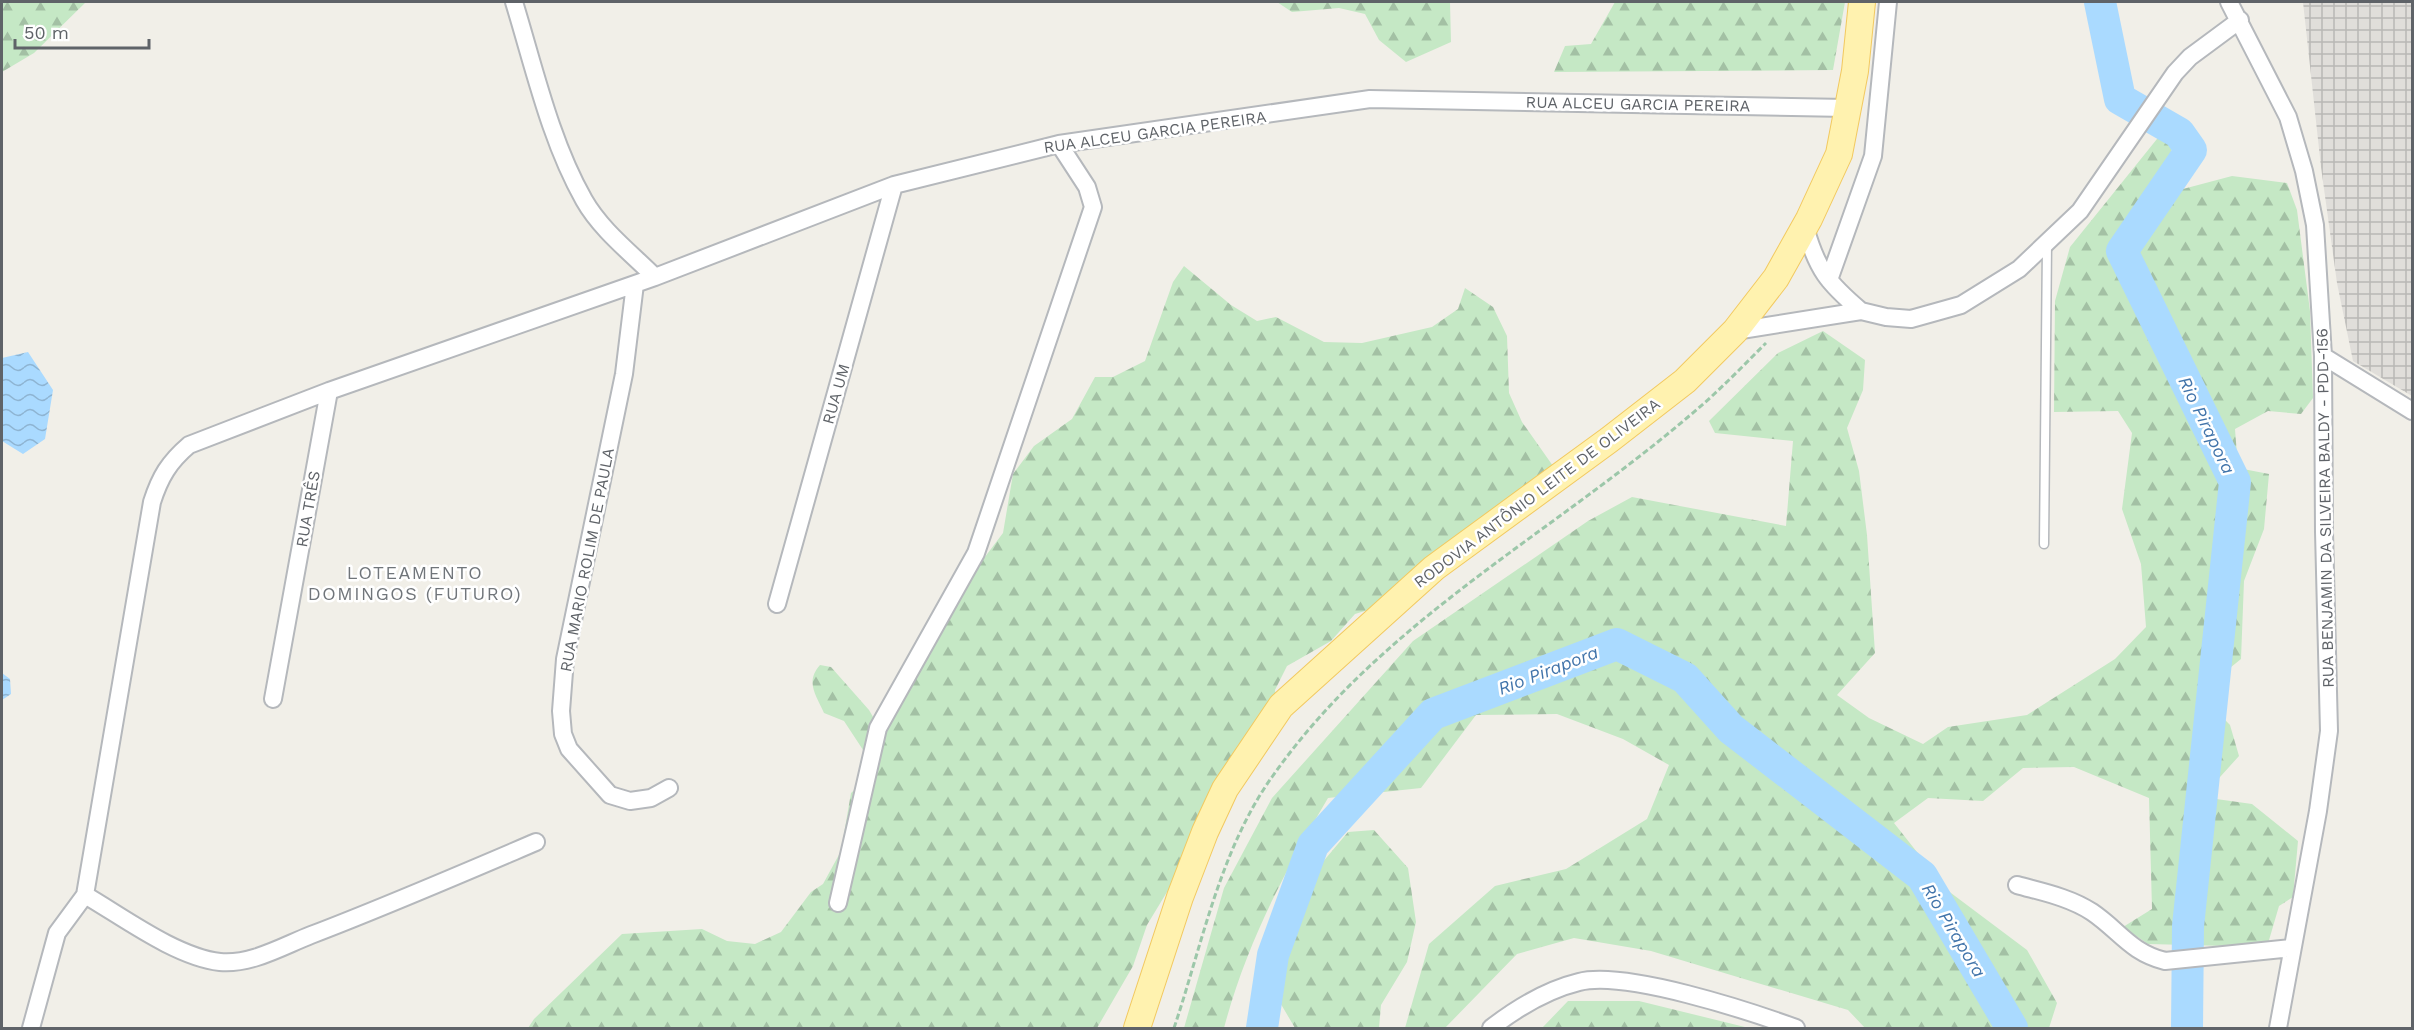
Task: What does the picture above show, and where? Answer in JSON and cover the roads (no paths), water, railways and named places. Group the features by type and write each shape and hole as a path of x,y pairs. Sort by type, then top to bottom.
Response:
{"main road":[{"name":"RODOVIA ANTÔNIO LEITE DE OLIVEIRA","path":"1137,1029 1180,897 1205,832 1225,789 1281,706 1434,568 1609,440 1685,381 1735,331 1776,278 1805,228 1839,154 1856,71 1862,2"}],"street":[{"path":"514,2 562,155 585,201 611,235 655,277"},
{"path":"1828,280 1873,156 1888,2"},
{"name":"RUA BENJAMIN DA SILVEIRA BALDY - PDD-156","path":"2229,2 2241,20 2288,117 2304,171 2315,225 2323,356 2324,532 2329,731 2318,811 2278,1029"},
{"path":"1735,331 1861,311 1886,317 1911,319 1961,305 2019,269 2080,211 2175,73 2190,57 2241,20"},
{"name":"RUA ALCEU GARCIA PEREIRA","path":"85,895 152,502 160,478 172,459 189,445 329,391 655,277 894,184 1059,144 1370,99 1847,108"},
{"path":"838,903 878,728 976,553 1093,207 1087,188 1059,144"},
{"name":"RUA UM","path":"777,604 894,184"},
{"path":"1805,228 1821,272 1861,311"},
{"name":"RUA MARIO ROLIM DE PAULA","path":"635,284 624,374 565,659 561,711 563,734 569,749 610,795 630,801 651,798 669,788"},
{"path":"2323,356 2412,411"},
{"name":"RUA TRÊS","path":"273,699 329,391"},
{"path":"31,1029 57,933 85,895 172,945 198,957 221,962 249,959 374,911 536,842"},
{"path":"2016,885 2076,903 2095,914 2130,946 2147,956 2165,961 2292,948"},
{"path":"1491,1029 1508,1015 1543,994 1581,981 1619,980 1680,993 1796,1029"}],"lane":[{"path":"2044,544 2047,242"}],"water":[{"path":"28,352 53,390 45,439 23,454 2,441 2,358"},
{"path":"2,673 10,679 11,694 2,700"}],"waterway":[{"name":"Rio Pirapora","path":"2100,2 2120,99 2179,133 2191,150 2122,251 2235,482 2188,926 2187,1028"},
{"name":"Rio Pirapora","path":"1262,1028 1273,955 1313,845 1433,714 1617,644 1685,678 1731,729 1922,876 2012,1028"}],"district":[{"name":"LOTEAMENTO DOMINGOS (FUTURO)","path":"415,582"}]}
